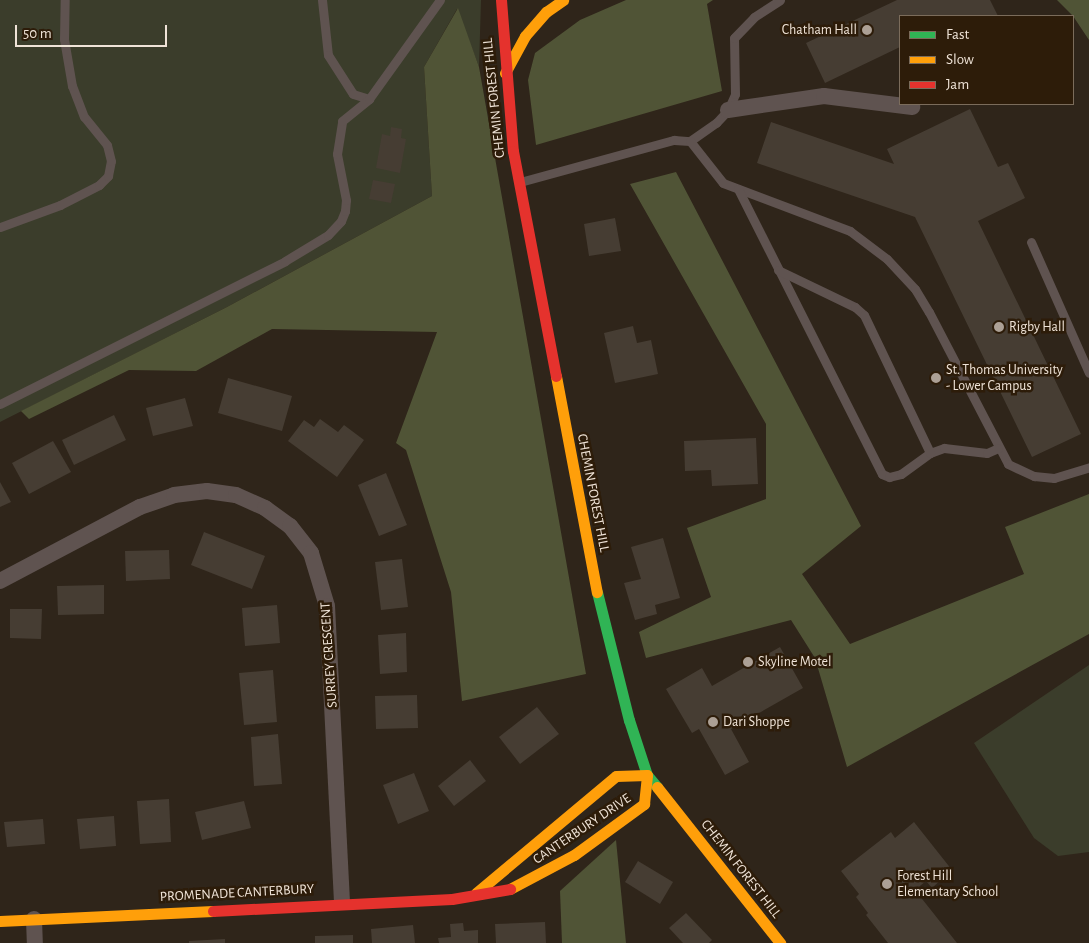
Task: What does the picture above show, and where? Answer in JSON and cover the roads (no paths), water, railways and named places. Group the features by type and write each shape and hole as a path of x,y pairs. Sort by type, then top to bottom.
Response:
{"main road":[{"name":"CHEMIN FOREST HILL","path":"501,0 505,73 519,182 598,599 647,776 708,848 780,943"},
{"path":"505,73 525,36 546,12 563,0"},
{"name":"CANTERBURY DRIVE","path":"616,776 647,776 644,804 574,855 515,888 475,894 616,776"},
{"name":"PROMENADE CANTERBURY","path":"0,921 342,902 452,899 475,894"}],"street":[{"path":"728,110 824,96 912,107"},
{"name":"SURREY CRESCENT","path":"0,580 140,507 174,495 207,491 236,495 265,508 290,526 311,553 327,606 342,902"},
{"path":"34,919 35,943"}],"lane":[{"path":"0,227 60,205 99,185 108,176 111,160 107,145 84,117 72,86 64,39 65,0"},
{"path":"322,0 328,54 353,94 369,99"},
{"path":"0,404 285,262 328,235 341,222 346,200 339,175 337,136 342,121 369,99 440,0"},
{"path":"519,182 674,140 690,141 716,123 728,110 735,94 734,38 754,17 780,0"},
{"path":"690,141 714,175 738,189 842,227 887,259 915,288 1008,464 1034,476 1054,478 1089,467"},
{"path":"738,189 882,474 889,477 901,474 930,453 944,448 987,453 998,448"},
{"path":"1031,242 1089,373"},
{"path":"778,270 855,307 864,315 930,453"}],"place":[{"name":"Chatham Hall","path":"867,30"},
{"name":"Rigby Hall","path":"999,327"},
{"name":"St. Thomas University - Lower Campus","path":"936,378"},
{"name":"Skyline Motel","path":"748,662"},
{"name":"Dari Shoppe","path":"713,722"},
{"name":"Forest Hill Elementary School","path":"887,884"}]}
